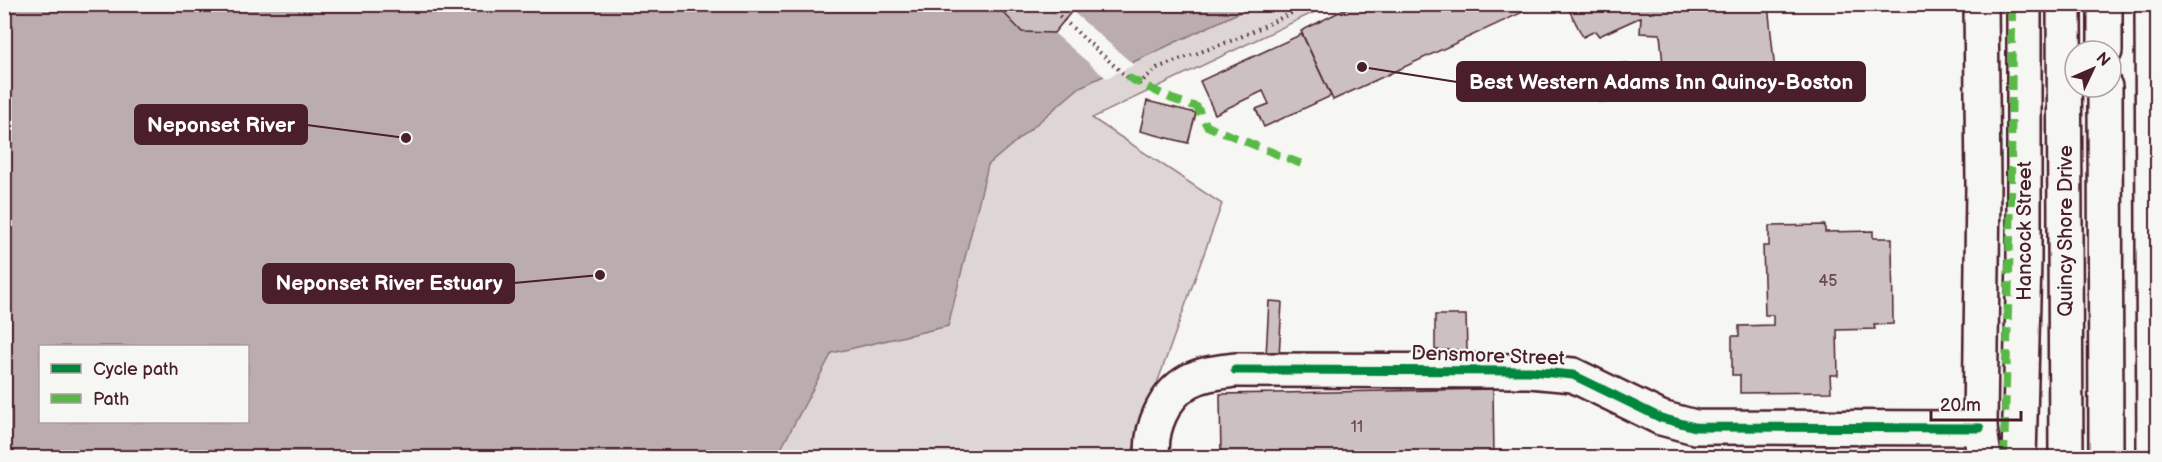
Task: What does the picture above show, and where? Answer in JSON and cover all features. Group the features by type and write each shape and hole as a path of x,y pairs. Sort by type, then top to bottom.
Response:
{"main road":[{"path":"1982,4 1982,443"},
{"name":"Hancock Street","path":"2019,458 2024,212 2024,4"},
{"name":"Quincy Shore Drive","path":"2064,4 2066,458"},
{"path":"2105,4 2105,39"},
{"path":"2152,4 2154,458"},
{"name":"Quincy Shore Drive","path":"2105,99 2106,458"},
{"name":"Densmore Street","path":"1153,458 1151,442 1159,417 1171,395 1189,381 1209,373 1235,370 1530,371 1573,375 1661,418 1695,427 1982,443"}],"path":[{"path":"1046,4 1127,77"},
{"path":"1139,84 1157,68 1236,39 1311,4"}],"shaded area":[{"path":"4,5 1329,5 1092,118 1222,204 1130,458 5,457"},
{"path":"4,5 1255,5 1080,87 988,165 948,326 832,353 776,458 5,457"}],"pier":[{"path":"1072,11 1134,65 1106,78 1054,33"}],"building":[{"path":"1001,4 1072,4 1072,11 1054,33 1022,32 1002,11"},
{"path":"1355,4 1540,4 1333,100 1301,31"},
{"path":"1566,4 1768,4 1775,72 1747,73 1747,85 1714,82 1713,74 1664,75 1660,34 1640,33 1641,17 1599,36 1595,31 1583,37"},
{"path":"1302,34 1331,96 1264,127 1256,109 1269,104 1263,91 1215,114 1200,81"},
{"path":"1627,63 1631,100 1598,102 1594,66"},
{"path":"1147,101 1196,113 1188,143 1140,131"},
{"path":"1825,225 1825,232 1873,231 1873,238 1892,238 1893,324 1874,325 1875,329 1837,330 1838,375 1830,375 1831,392 1740,393 1740,375 1732,375 1732,336 1739,336 1739,326 1773,325 1773,315 1765,315 1763,246 1769,246 1769,226"},
{"path":"1269,301 1282,302 1279,357 1266,356"},
{"path":"1435,315 1466,315 1467,350 1435,350"},
{"path":"1493,389 1494,458 1221,458 1220,394"}],"marked path":[{"path":"2004,458 2011,200 2012,4"},
{"path":"1127,77 1172,99 1197,107 1207,126 1304,165"}],"cycle path":[{"path":"1235,370 1530,371 1573,375 1661,418 1695,427 1980,428"}],"place":[{"name":"Best Western Adams Inn Quincy-Boston","path":"1362,67"},
{"name":"Neponset River","path":"406,138"},
{"name":"Neponset River Estuary","path":"600,275"}]}
